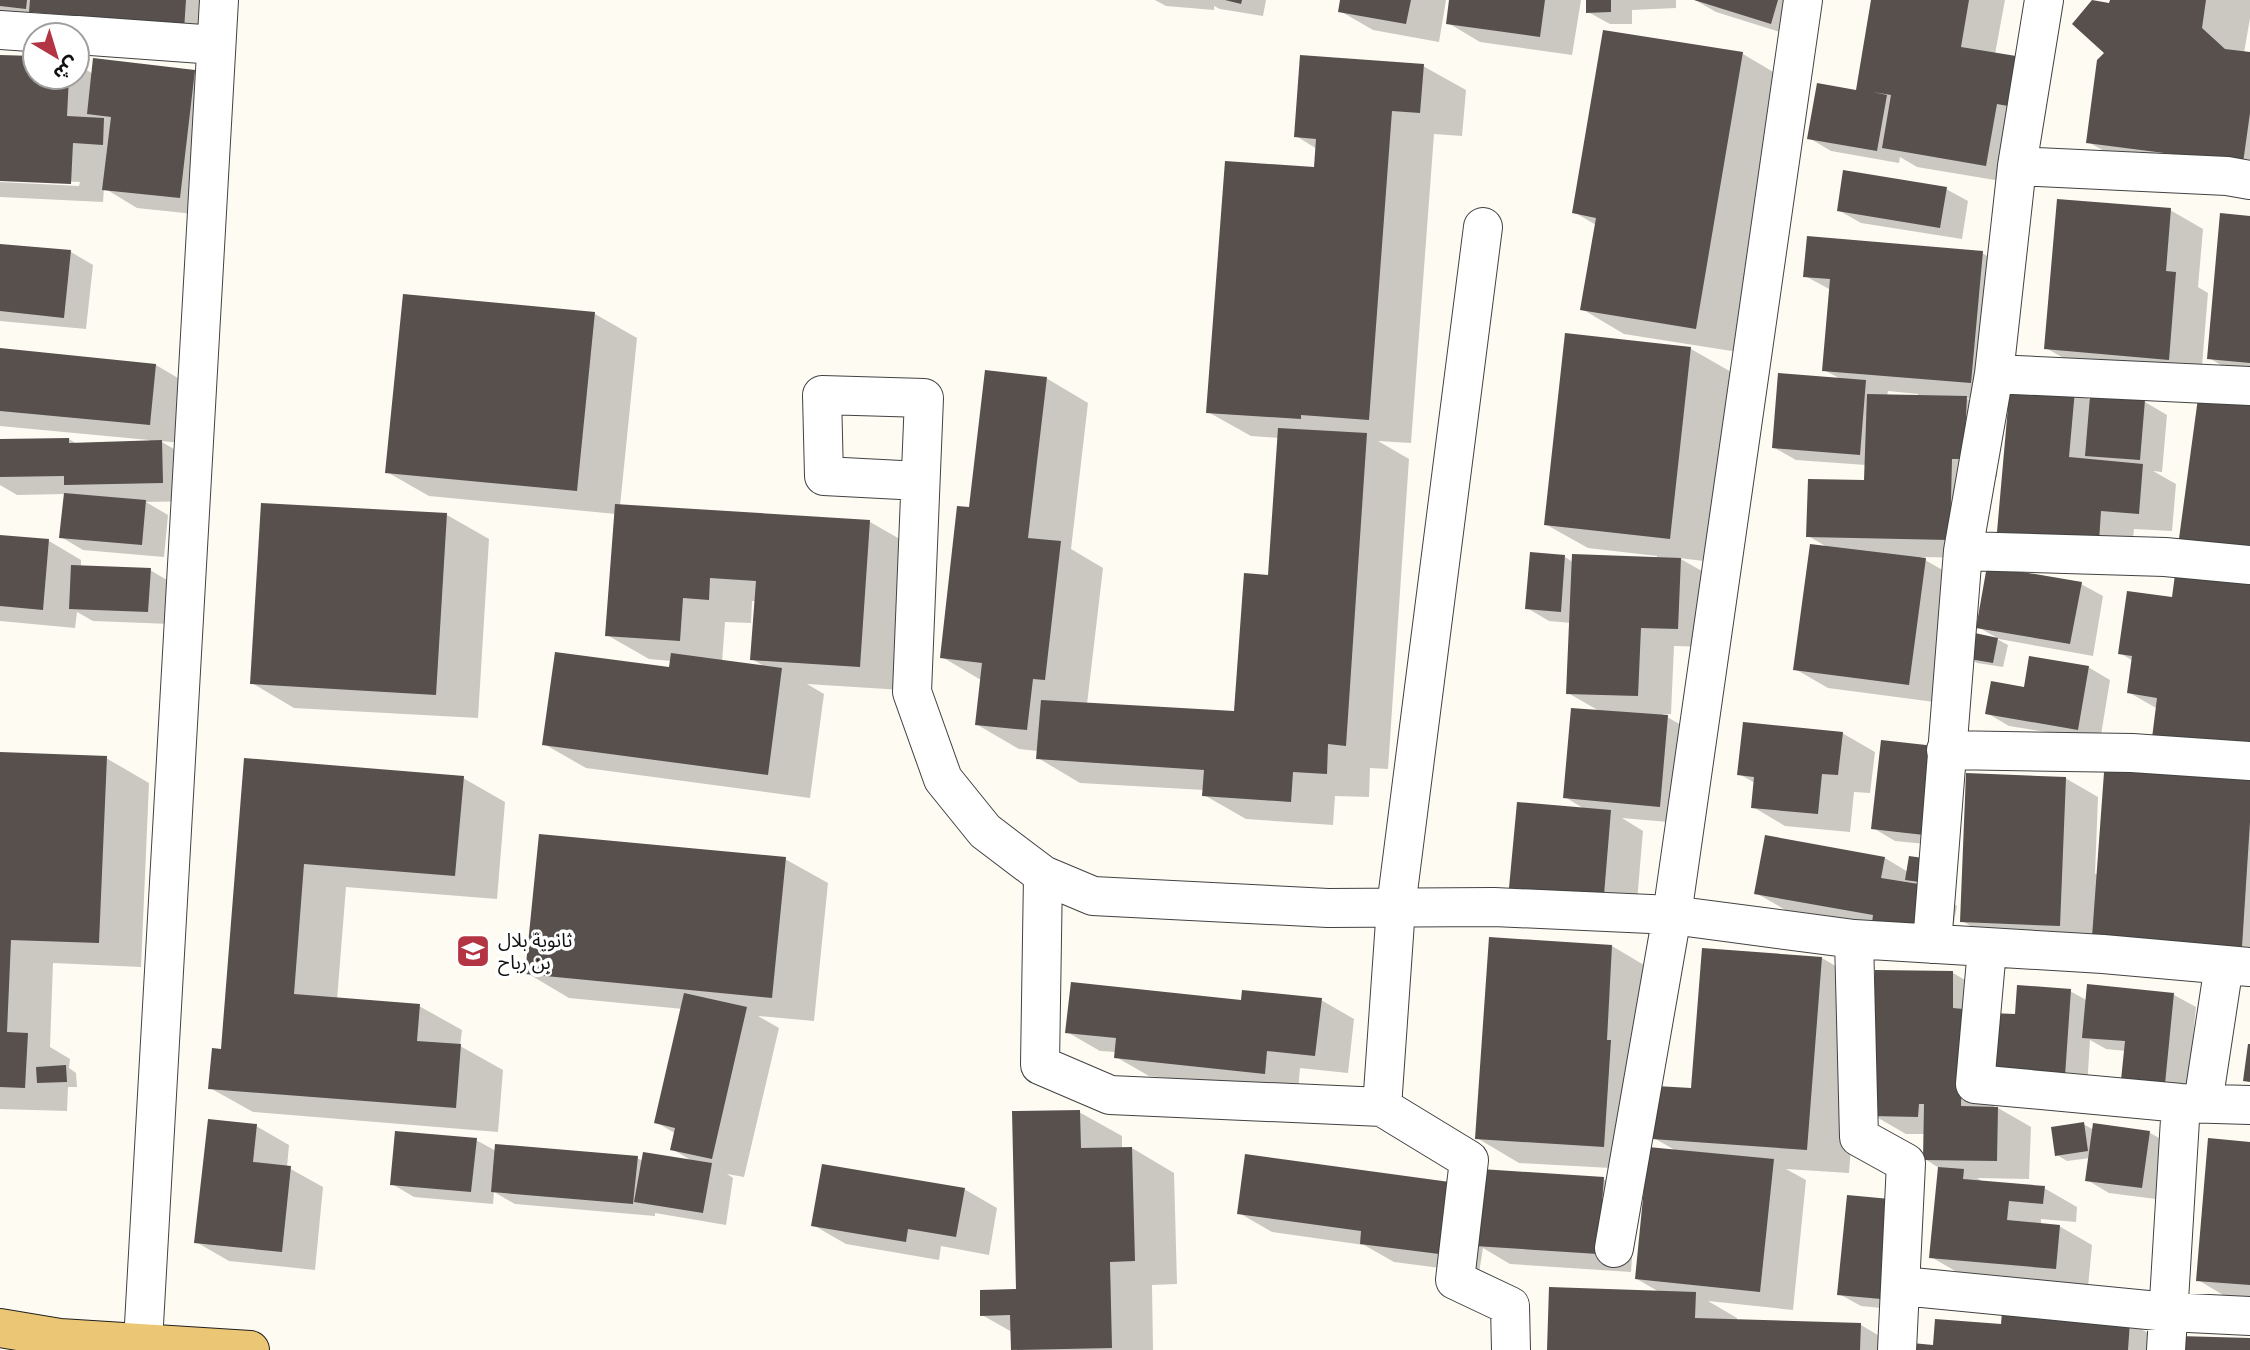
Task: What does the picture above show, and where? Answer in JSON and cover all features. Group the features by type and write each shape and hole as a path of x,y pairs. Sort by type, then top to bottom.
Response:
{"main road":[{"path":"0,1328 60,1338 250,1350"}],"street":[{"path":"143,1342 219,0"},
{"path":"1614,1248 1672,915 1803,0"},
{"path":"1932,944 1963,551 1994,374 2017,166 2044,0"},
{"path":"0,30 21,31"},
{"path":"91,36 216,46"},
{"path":"2017,166 2227,176 2250,180"},
{"path":"1382,1107 1396,907 1483,228"},
{"path":"1994,374 2250,386"},
{"path":"920,481 912,692 943,779 985,831 1042,874 1093,896 1328,908 1494,907 1672,915 1854,939 2103,954 2237,966 2192,1103 2166,1350"},
{"path":"1963,551 2165,557 2250,565"},
{"path":"1947,750 2132,753 2250,761"},
{"path":"1042,874 1040,1065 1110,1095 1382,1107 1469,1160 1455,1280 1510,1306 1511,1350"},
{"path":"1854,939 1859,1137 1906,1163 1897,1350"},
{"path":"1987,948 1975,1084 2192,1103 2250,1105"},
{"path":"1902,1286 2168,1312 2250,1316"}],"building":[{"path":"0,0 27,0 26,9 0,6"},
{"path":"30,0 186,0 184,30 91,17 29,12"},
{"path":"1225,0 1242,0 1241,4"},
{"path":"1340,0 1411,0 1406,24 1338,12"},
{"path":"1449,0 1545,0 1540,37 1446,24"},
{"path":"1586,0 1611,0 1611,12 1586,13"},
{"path":"1694,0 1778,0 1771,24"},
{"path":"1871,0 1969,0 1961,47 2016,56 2008,106 1997,104 1986,166 1882,148 1891,95 1873,92 1887,95 1877,151 1807,139 1817,83 1856,90"},
{"path":"2092,0 2109,3 2110,0 2206,0 2202,28 2225,49 2250,52 2250,113 2243,163 2086,143 2097,60 2104,53 2072,24"},
{"path":"1603,30 1743,52 1696,329 1580,310 1596,218 1572,213"},
{"path":"0,55 21,56 21,91 68,91 67,116 104,118 103,145 73,143 71,184 0,181"},
{"path":"1300,55 1424,64 1420,113 1392,111 1369,420 1206,413 1225,161 1314,167 1316,139 1294,137"},
{"path":"93,58 195,70 180,198 102,190 111,117 87,114"},
{"path":"1843,170 1947,187 1940,228 1837,211"},
{"path":"2057,199 2171,208 2166,271 2176,272 2169,360 2044,349"},
{"path":"2220,213 2250,216 2250,363 2207,359"},
{"path":"1807,236 1983,251 1971,383 1822,371 1830,279 1803,277"},
{"path":"0,244 71,250 64,318 0,311"},
{"path":"403,294 595,312 577,491 385,473"},
{"path":"1565,333 1691,347 1670,539 1544,525"},
{"path":"0,348 156,364 150,425 0,411"},
{"path":"985,370 1047,377 1028,538 1061,541 1045,680 1033,679 1027,730 975,725 982,663 940,658 957,506 969,507"},
{"path":"1778,373 1866,380 1860,455 1772,448"},
{"path":"2010,384 2075,390 2069,457 2143,464 2139,514 2101,511 2099,541 1997,532"},
{"path":"1867,394 1967,396 1964,459 1952,459 1950,540 1806,537 1808,479 1864,480"},
{"path":"2090,396 2145,400 2140,460 2085,456"},
{"path":"2198,398 2250,405 2250,555 2178,546"},
{"path":"1278,428 1367,433 1346,746 1328,744 1327,774 1293,772 1291,802 1202,796 1204,770 1036,759 1041,700 1234,711 1244,573 1268,575"},
{"path":"69,438 69,443 162,440 163,483 64,485 64,476 0,477 0,439"},
{"path":"64,493 146,500 142,545 59,538"},
{"path":"261,503 447,513 436,695 250,684"},
{"path":"615,504 870,520 860,667 750,660 756,581 710,578 709,600 683,598 680,641 605,636"},
{"path":"0,535 49,539 43,610 0,606"},
{"path":"1810,544 1926,558 1909,685 1793,670"},
{"path":"1530,552 1565,555 1561,612 1525,609"},
{"path":"1572,554 1681,558 1678,629 1641,628 1638,696 1566,694"},
{"path":"71,565 151,568 148,612 69,609"},
{"path":"1987,566 2082,582 2070,644 1976,628"},
{"path":"2176,567 2250,577 2250,752 2152,738 2157,698 2127,693 2132,656 2118,654 2127,591 2172,597"},
{"path":"1970,632 1998,638 1993,663 1964,658"},
{"path":"555,652 669,667 671,653 782,668 768,775 542,745"},
{"path":"2029,656 2089,666 2078,730 1985,714 1991,681 2024,687"},
{"path":"1571,708 1668,715 1660,807 1563,798"},
{"path":"1743,722 1843,732 1838,775 1822,774 1818,814 1751,808 1754,777 1737,775"},
{"path":"1881,740 1935,746 1924,835 1871,829"},
{"path":"0,752 107,756 99,943 11,940 7,1032 28,1033 25,1088 0,1087"},
{"path":"244,758 464,776 455,876 304,864 294,994 420,1004 417,1041 461,1044 456,1108 208,1089 212,1048 221,1049"},
{"path":"2105,759 2250,769 2250,822 2242,947 2092,937"},
{"path":"1966,773 2066,777 2060,926 1960,922"},
{"path":"1517,802 1611,810 1604,895 1509,888"},
{"path":"539,834 786,857 772,998 525,974"},
{"path":"1765,835 1885,857 1881,878 1925,885 1916,931 1872,923 1873,915 1754,894"},
{"path":"1909,856 1930,859 1926,883 1905,880"},
{"path":"1489,937 1612,945 1607,1040 1611,1040 1604,1147 1475,1139"},
{"path":"1702,948 1822,957 1807,1150 1652,1139 1656,1086 1691,1088"},
{"path":"1875,970 1953,971 1953,1008 1963,1009 1961,1106 1998,1107 1997,1161 1923,1160 1924,1104 1919,1104 1918,1117 1872,1116"},
{"path":"1071,982 1241,1000 1242,990 1322,998 1315,1056 1267,1051 1265,1074 1114,1058 1116,1038 1065,1033"},
{"path":"2087,984 2174,993 2165,1084 2121,1080 2125,1041 2082,1038"},
{"path":"2017,985 2071,989 2065,1076 1987,1070 1991,1013 2015,1014"},
{"path":"684,993 747,1007 712,1159 670,1150 675,1128 654,1123"},
{"path":"2250,1044 2250,1082 2243,1081"},
{"path":"66,1065 67,1082 37,1083 36,1067"},
{"path":"1080,1110 1081,1148 1132,1147 1135,1261 1110,1262 1112,1348 1011,1350 1010,1315 980,1316 980,1290 1016,1289 1012,1111"},
{"path":"208,1119 257,1124 253,1162 291,1166 282,1252 194,1243"},
{"path":"2084,1122 2088,1151 2055,1156 2051,1127"},
{"path":"2093,1123 2150,1131 2142,1188 2085,1181"},
{"path":"395,1131 477,1138 471,1192 390,1185"},
{"path":"2208,1138 2250,1142 2250,1285 2196,1281"},
{"path":"495,1144 638,1156 633,1204 491,1192"},
{"path":"1648,1147 1774,1159 1760,1292 1635,1279"},
{"path":"643,1152 712,1163 703,1213 634,1202"},
{"path":"1245,1154 1457,1183 1447,1255 1360,1244 1361,1231 1237,1214"},
{"path":"822,1164 965,1188 956,1237 908,1229 906,1242 811,1226"},
{"path":"1938,1167 1964,1169 1963,1179 2045,1186 2043,1204 2009,1201 2007,1220 2060,1225 2056,1269 1929,1258"},
{"path":"1481,1169 1604,1177 1598,1254 1475,1246"},
{"path":"1847,1195 1890,1199 1881,1299 1837,1295"},
{"path":"1549,1287 1696,1292 1695,1318 1861,1323 1860,1350 1547,1350"},
{"path":"2002,1312 2130,1321 2128,1350 1912,1350 1912,1343 1933,1345 1935,1319 2001,1324"},
{"path":"2179,1336 2250,1338 2250,1350 2179,1350"}],"place":[{"name":"ثانوية بلال بن رباح","path":"473,951"}]}
